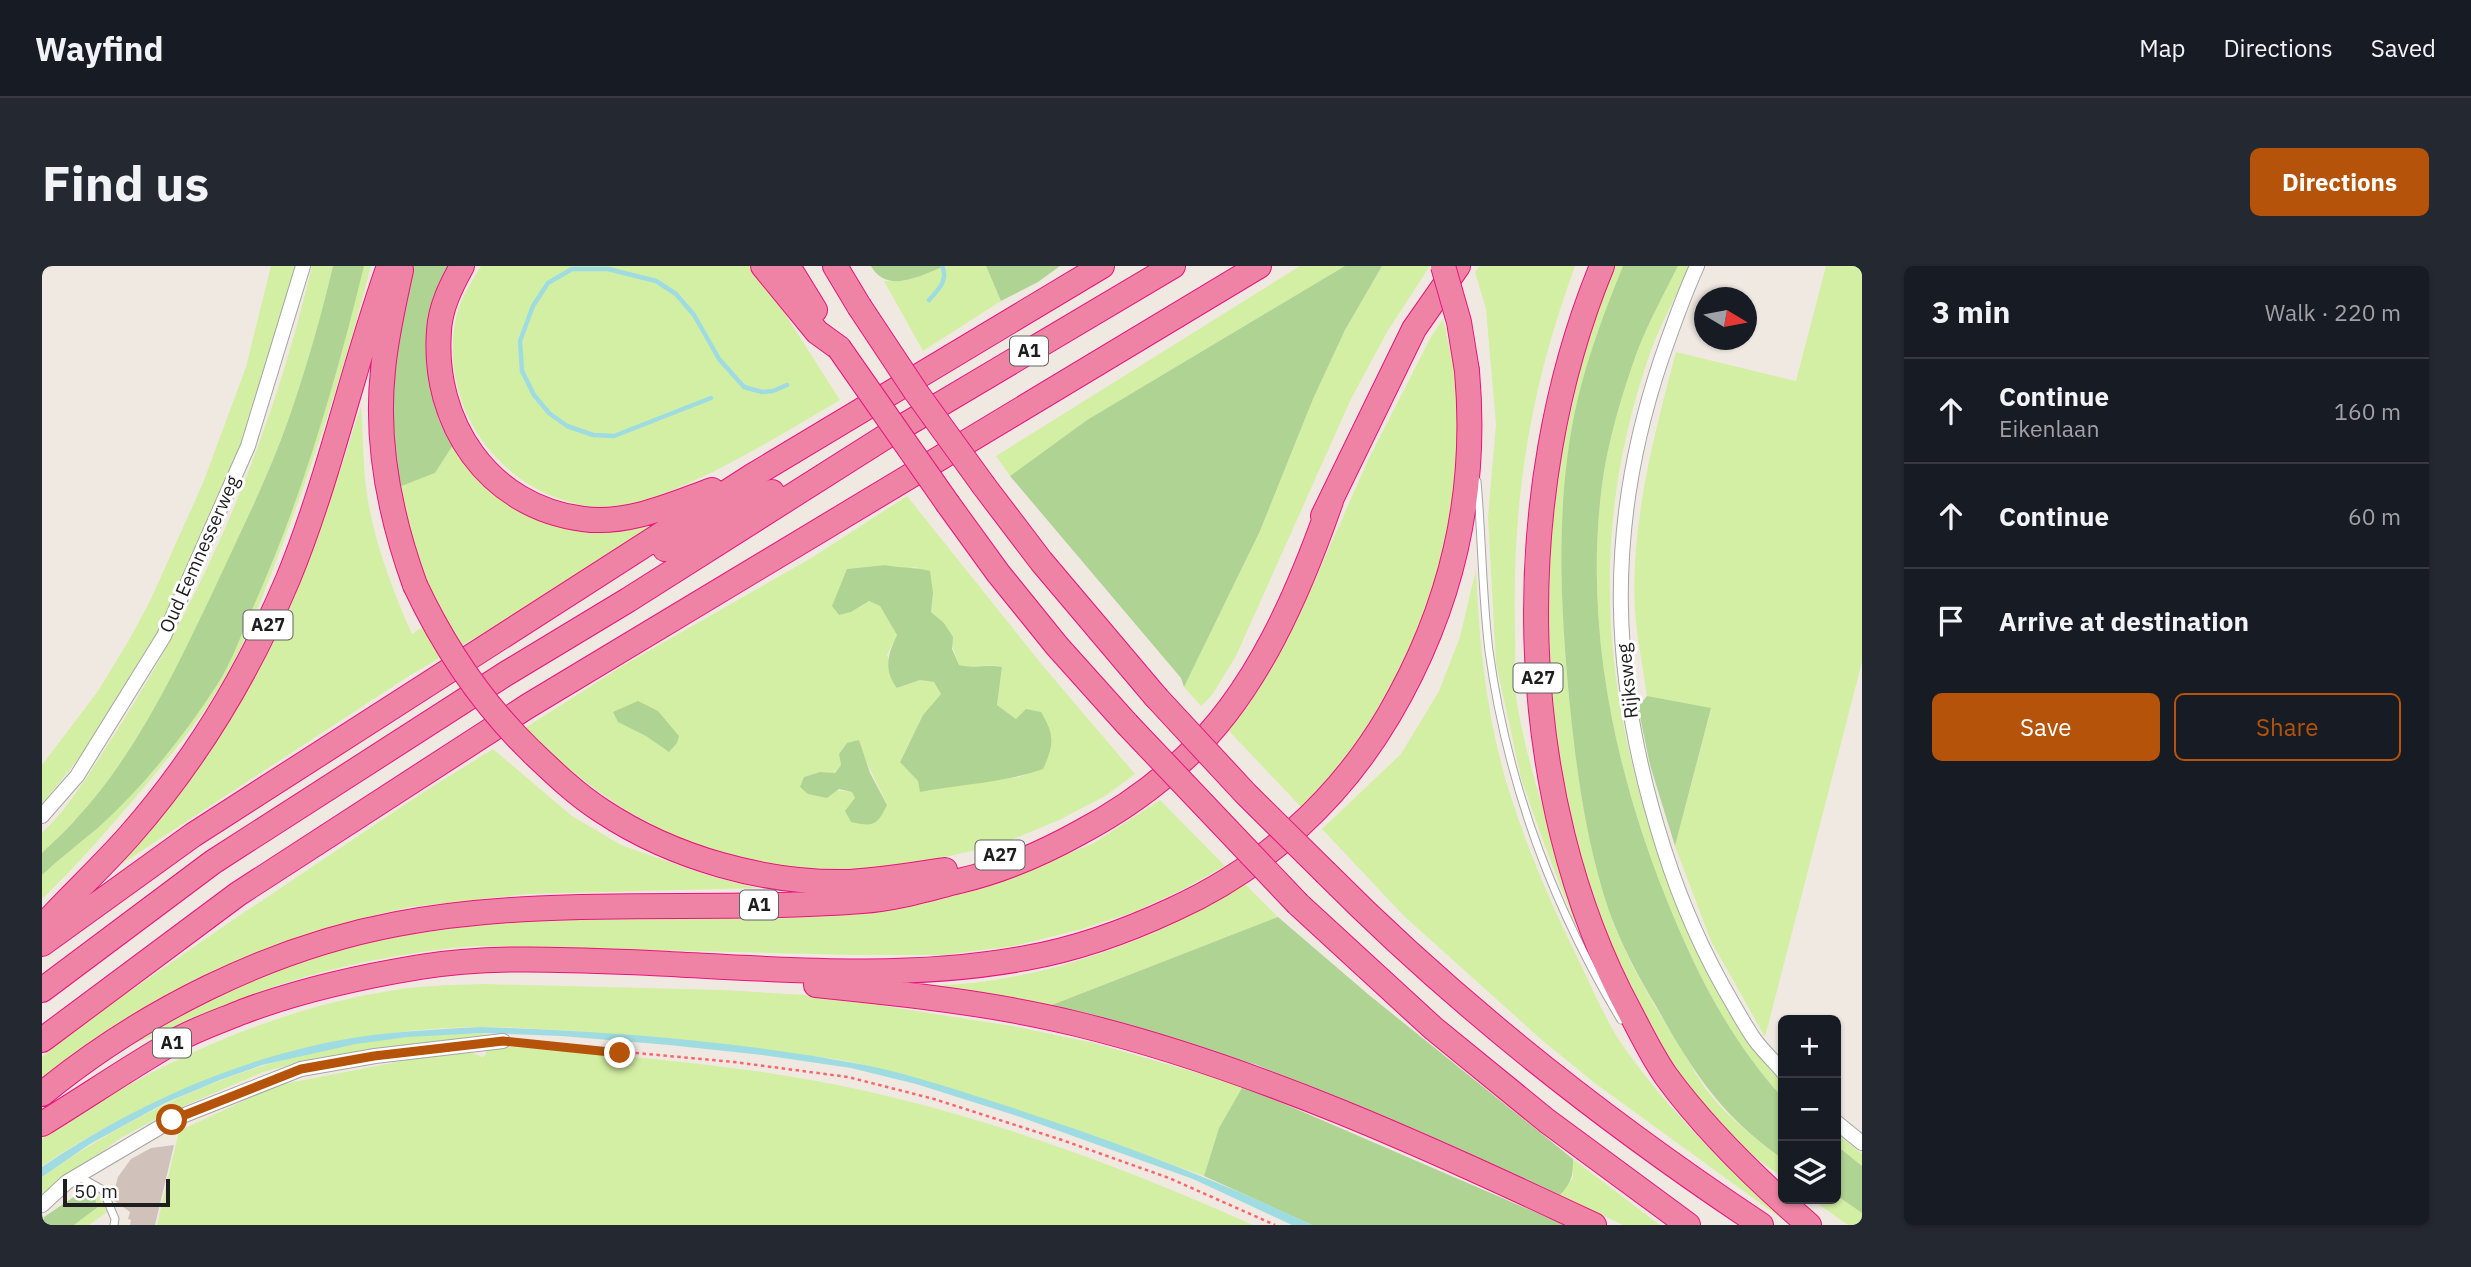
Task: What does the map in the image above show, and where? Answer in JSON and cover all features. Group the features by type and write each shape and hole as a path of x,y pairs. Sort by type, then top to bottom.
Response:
{"highway":[{"name":"A27","path":"42,927 130,834 159,799 202,740 245,670 288,578 309,523 389,266"},
{"name":"A27","path":"402,266 383,372 384,464 400,544 415,585 442,639 463,673 508,728 572,789 602,811 694,856 764,874 847,882 946,870 1046,839 1103,811 1144,783 1180,752 1237,684 1331,501"},
{"name":"A1","path":"462,266 449,290 439,329 439,366 447,412 460,438 479,465 504,487 525,501 553,512 583,519 617,518 653,511 752,476"},
{"path":"762,266 839,348 998,573 1057,646 1298,904 1444,1037 1547,1121 1688,1225"},
{"path":"788,266 821,329"},
{"path":"835,266 916,392 1048,570 1156,697 1246,793 1382,930 1475,1011 1664,1160 1761,1225"},
{"path":"844,266 859,306"},
{"path":"1036,305 1077,266"},
{"name":"A1","path":"42,944 193,835 752,476 1102,266"},
{"name":"A1","path":"42,990 213,862 885,437 1172,266"},
{"name":"A1","path":"42,1040 238,894 528,706 1259,266"},
{"name":"A1","path":"42,1124 177,1040 236,1015 315,987 425,966 462,963 592,961 842,971 981,965 1079,946 1180,906 1233,879 1274,848 1321,806 1353,769 1410,678 1428,641 1462,525 1470,446 1470,404 1460,322 1443,266"},
{"name":"A1","path":"42,1094 66,1074 159,1014 205,990 318,944 395,924 460,915 569,906 867,901 977,877 1022,862 1101,821 1187,757 1247,682 1304,573 1331,501 1414,329 1458,266"},
{"name":"A27","path":"1602,266 1570,357 1551,436 1541,510 1536,570 1537,670 1550,768 1576,883 1595,937 1616,987 1665,1074 1734,1156 1809,1225"},
{"name":"A1","path":"478,652 758,499 885,437"},
{"name":"A1","path":"702,966 796,982 959,1001 1126,1037 1248,1075 1453,1160 1594,1225"}],"street":[{"name":"Oud Eemnesserweg","path":"42,816 77,776 164,636 247,446 303,266"},
{"name":"Rijksweg","path":"1697,266 1682,297 1649,395 1632,466 1623,529 1619,596 1623,657 1632,727 1645,790 1677,891 1713,969 1754,1040 1778,1066"},
{"path":"42,1205 78,1176 172,1120 301,1069 374,1056 503,1041"},
{"path":"1841,1126 1862,1143"}],"lane":[{"path":"1470,404 1489,652 1510,758 1529,826 1557,899 1590,968 1623,1023"},
{"path":"1636,1044 1665,1074"},
{"path":"78,1176 103,1190 115,1219 114,1225"}],"path":[{"path":"503,1041 734,1062 848,1077 934,1099 1062,1140 1169,1178 1275,1225"}],"green space":[{"path":"271,266 297,266 268,368 227,483 161,630 88,747 42,804 42,765 98,691 129,640 150,601 203,483 246,367"},
{"path":"312,266 333,266 313,343 289,418 245,522 187,645 138,737 98,793 42,853 42,833 72,799 148,681 207,568 257,450 278,389"},
{"path":"333,266 364,266 330,395 303,479 238,645 217,685 191,723 147,778 99,827 42,875 42,853 98,793 138,737 202,614 255,502 281,439 307,362"},
{"path":"364,266 371,266 331,406 283,543 238,654 209,703 168,758 101,837 42,899 42,875 99,827 147,778 191,723 228,665 272,562 303,479 330,395"},
{"path":"411,266 451,266 430,363 438,418 453,445 435,473 399,487 391,413 392,372"},
{"path":"481,266 749,266 771,292 840,400 728,464 640,502 622,508 607,509 582,506 560,499 533,487 509,470 489,449 473,426 461,399 454,371 453,342 457,313"},
{"path":"871,266 945,266 915,278 895,281 878,275"},
{"path":"945,266 986,266 1001,301 923,351 884,281 904,281"},
{"path":"986,266 1060,266 1038,282 1001,301"},
{"path":"1300,266 1345,266 1087,420 1010,476 996,456"},
{"path":"1345,266 1382,266 1345,330 1313,399 1260,531 1184,687 1181,678 1010,476 1087,420"},
{"path":"1382,266 1430,266 1387,332 1351,399 1236,656 1212,695 1201,706 1184,687 1260,531 1313,399 1345,330"},
{"path":"1480,266 1575,266 1546,356 1527,445 1517,535 1515,680 1523,736 1582,922 1575,924 1521,778 1496,663 1488,517 1496,424 1486,309 1475,272"},
{"path":"1603,266 1623,266 1597,333 1577,402 1562,512 1563,623 1569,697 1588,832 1609,911 1623,946 1650,998 1713,1098 1741,1126 1778,1155 1778,1174 1721,1132 1689,1096 1598,933 1549,726 1544,533"},
{"path":"1623,266 1678,266 1637,352 1608,451 1597,538 1601,643 1618,747 1648,849 1677,925 1702,978 1746,1053 1778,1092 1778,1155 1725,1109 1683,1052 1624,948 1609,911 1594,859 1583,806 1569,697 1561,549 1570,439 1577,402 1597,333"},
{"path":"1678,266 1690,266 1650,353 1630,418 1618,482 1611,546 1610,608 1615,671 1625,734 1661,863 1683,922 1726,1008 1778,1078 1778,1092 1746,1053 1730,1028 1689,952 1648,849 1618,747 1608,695 1597,590 1597,538 1602,485 1621,401 1651,319"},
{"path":"1826,266 1862,266 1862,662 1765,1037 1711,941 1675,846 1711,709 1647,696 1635,611 1636,546 1645,480 1676,352 1796,381"},
{"path":"1443,319 1456,376 1461,419 1452,525 1416,645 1359,743 1301,807 1228,730 1248,706 1283,645 1369,458 1431,337"},
{"path":"361,406 366,488 373,526 390,581 412,634 441,615 424,578 399,487 435,473 453,445 537,515 677,513 580,576 412,674 120,865 222,726 303,569"},
{"path":"907,496 1043,666 1135,774 1105,796 1059,820 1002,844 915,864 827,875 705,852 630,813 599,792 567,768 525,728 624,665 813,557","holes":["885,565 903,569 916,567 933,593 931,612 944,623 959,665 1002,667 997,705 1016,719 1042,769 1019,777 961,784 900,761 923,715 941,694 934,682 920,680 898,688 887,655 897,635 880,606 869,601 851,612 847,569","847,743 861,751 887,804 855,798 853,792 801,787 804,777 820,772 834,773 841,765 839,754"]},
{"path":"885,565 930,571 933,593 931,612 944,623 953,637 952,649 959,665 1002,667 997,705 1016,719 1026,709 1041,712 1051,734 1049,753 1043,769 997,780 920,792 918,781 900,762 923,715 941,694 934,682 920,680 897,688 890,675 888,662 897,635 880,606 869,601 851,612 839,615 832,606 847,569"},
{"path":"1476,569 1486,683 1502,767 1533,858 1569,941 1610,1026 1641,1070 1700,1138 1785,1221 1596,1084 1543,1041 1404,916 1322,829 1401,754 1439,691 1460,637"},
{"path":"1647,696 1711,708 1675,846 1650,765 1638,707"},
{"path":"638,701 658,711 679,736 669,752 646,736 618,722 613,712"},
{"path":"859,740 870,773 887,805 877,821 869,824 851,822 845,811 855,798 852,792 839,789 827,798 808,794 800,787 804,777 820,772 835,773 841,765 839,754 847,743"},
{"path":"493,749 572,816 621,845 710,876 758,888 529,894 411,907 371,916 276,946 194,980 110,1034 42,1085 42,1057 82,1024 422,793"},
{"path":"1160,800 1225,866 1134,912 1082,929 1014,946 943,955 854,955 474,946 400,955 327,971 243,998 135,1043 212,997 292,960 389,932 999,882 1094,843"},
{"path":"1244,883 1278,917 1039,1010 891,983 934,985 996,980 1070,963 1108,951 1180,920"},
{"path":"1278,917 1369,995 1573,1159 1571,1178 1560,1195 1257,1065 1184,1044 1039,1010"},
{"path":"485,984 722,990 805,995 866,1003 1012,1026 1094,1043 1243,1086 1219,1128 1204,1176 996,1103 848,1061 702,1042 567,1031 482,1027 423,1030 365,1037 308,1049 197,1084 92,1135 42,1166 42,1139 122,1089 208,1046 252,1028 343,1000 413,988"},
{"path":"482,1033 500,1038 312,1059 263,1072 165,1114 119,1139 42,1196 42,1177 127,1124 215,1083 307,1054 356,1044 416,1036"},
{"path":"497,1046 636,1057 740,1069 897,1098 1019,1133 1079,1154 1253,1225 157,1225 179,1131 283,1084 444,1053 469,1052 483,1057 486,1050"},
{"path":"1243,1086 1565,1225 1312,1225 1204,1176 1219,1128"},
{"path":"1841,1137 1862,1154 1862,1166 1841,1149"},
{"path":"1841,1149 1862,1166 1862,1213 1841,1198"},
{"path":"1573,1159 1660,1225 1623,1225 1560,1195 1573,1178"},
{"path":"81,1192 92,1192 98,1207 74,1225 42,1225 44,1217"},
{"path":"92,1192 100,1197 107,1212 89,1225 74,1225 98,1207"},
{"path":"1841,1198 1862,1213 1862,1225 1848,1225 1818,1204 1841,1204"}],"water":[{"path":"481,1027 626,1034 722,1043 883,1069 972,1095 1123,1146 1237,1191 1312,1225 1292,1225 1193,1179 1020,1117 916,1084 851,1068 669,1045 482,1033 408,1037 356,1044 262,1065 165,1103 90,1144 42,1177 42,1167 79,1143 156,1101 237,1068 279,1054 365,1036"}],"building":[{"path":"174,1145 155,1225 130,1225 130,1212 112,1199 118,1177 131,1159 151,1148"}],"waterway":[{"path":"929,300 943,280 942,266"},
{"path":"711,398 614,436 593,435 567,426 549,413 534,395 522,371 520,341 533,306 548,283 572,269 608,269 656,281 676,294 694,315 719,359 744,387 762,392 787,385"}],"route":[{"path":"172,1120 301,1069 374,1056 503,1041 620,1053"}]}
